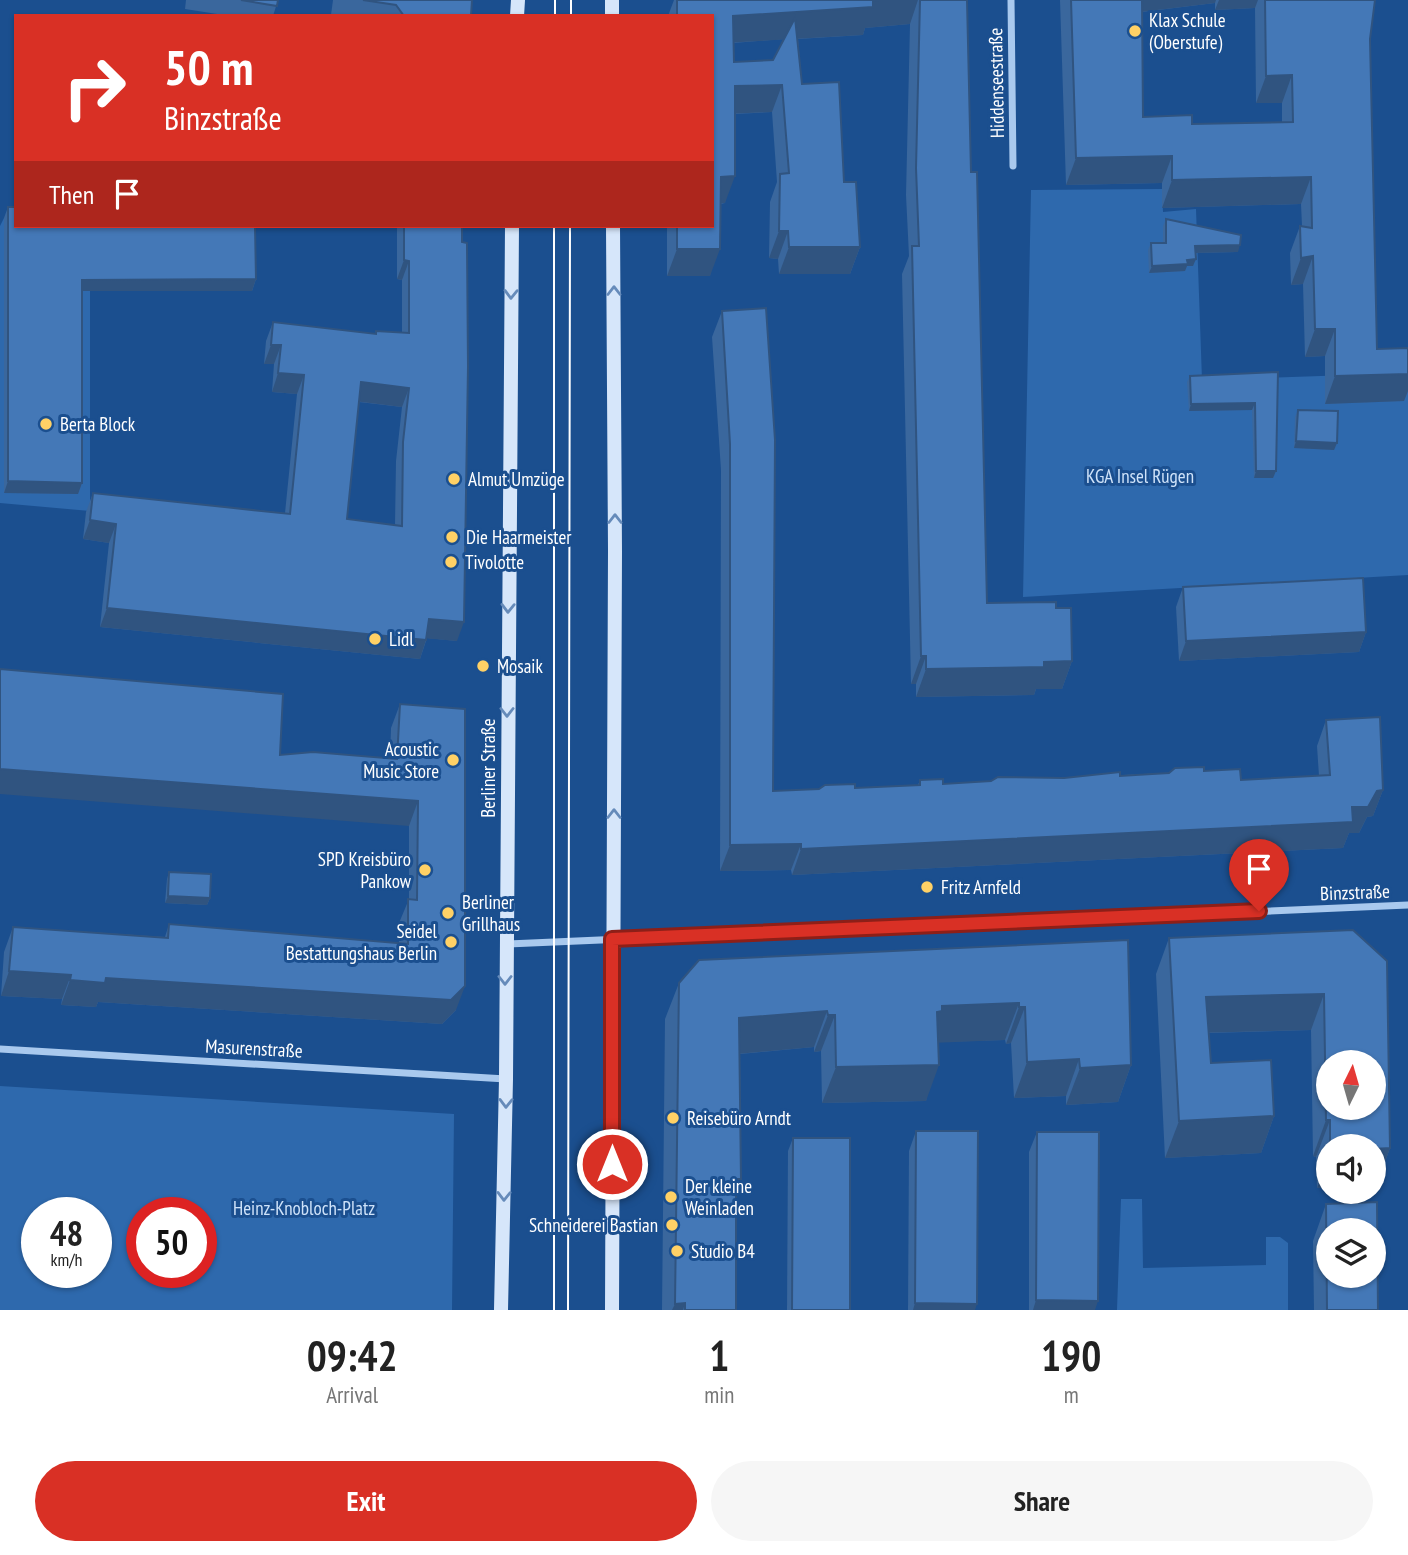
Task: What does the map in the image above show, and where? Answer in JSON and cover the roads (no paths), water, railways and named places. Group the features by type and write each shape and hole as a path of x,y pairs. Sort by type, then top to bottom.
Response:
{"main road":[{"name":"Berliner Straße","path":"501,1310 506,1079 512,228"},
{"path":"612,1310 615,587 613,228"}],"street":[{"name":"Hiddenseestraße","path":"1011,0 1013,166"},
{"name":"Binzstraße","path":"505,944 1408,905"},
{"name":"Masurenstraße","path":"0,1049 506,1079"}],"tram line":[{"path":"555,0 555,14"},
{"path":"571,0 571,14"},
{"path":"554,228 554,1310"},
{"path":"568,1310 570,228"}],"place":[{"name":"Klax Schule (Oberstufe)","path":"1135,31"},
{"name":"Berta Block","path":"46,424"},
{"name":"Almut Umzüge","path":"454,479"},
{"name":"Die Haarmeister","path":"452,537"},
{"name":"Tivolotte","path":"451,562"},
{"name":"Lidl","path":"375,639"},
{"name":"Mosaik","path":"483,666"},
{"name":"Acoustic Music Store","path":"453,760"},
{"name":"SPD Kreisbüro Pankow","path":"425,870"},
{"name":"Fritz Arnfeld","path":"927,887"},
{"name":"Berliner Grillhaus","path":"448,913"},
{"name":"Seidel Bestattungshaus Berlin","path":"451,942"},
{"name":"Reisebüro Arndt","path":"673,1118"},
{"name":"Der kleine Weinladen","path":"671,1197"},
{"name":"Schneiderei Bastian","path":"672,1225"},
{"name":"Studio B4","path":"677,1251"}],"park label":[{"name":"KGA Insel Rügen","path":"1140,476"},
{"name":"Heinz-Knobloch-Platz","path":"304,1208"}]}
